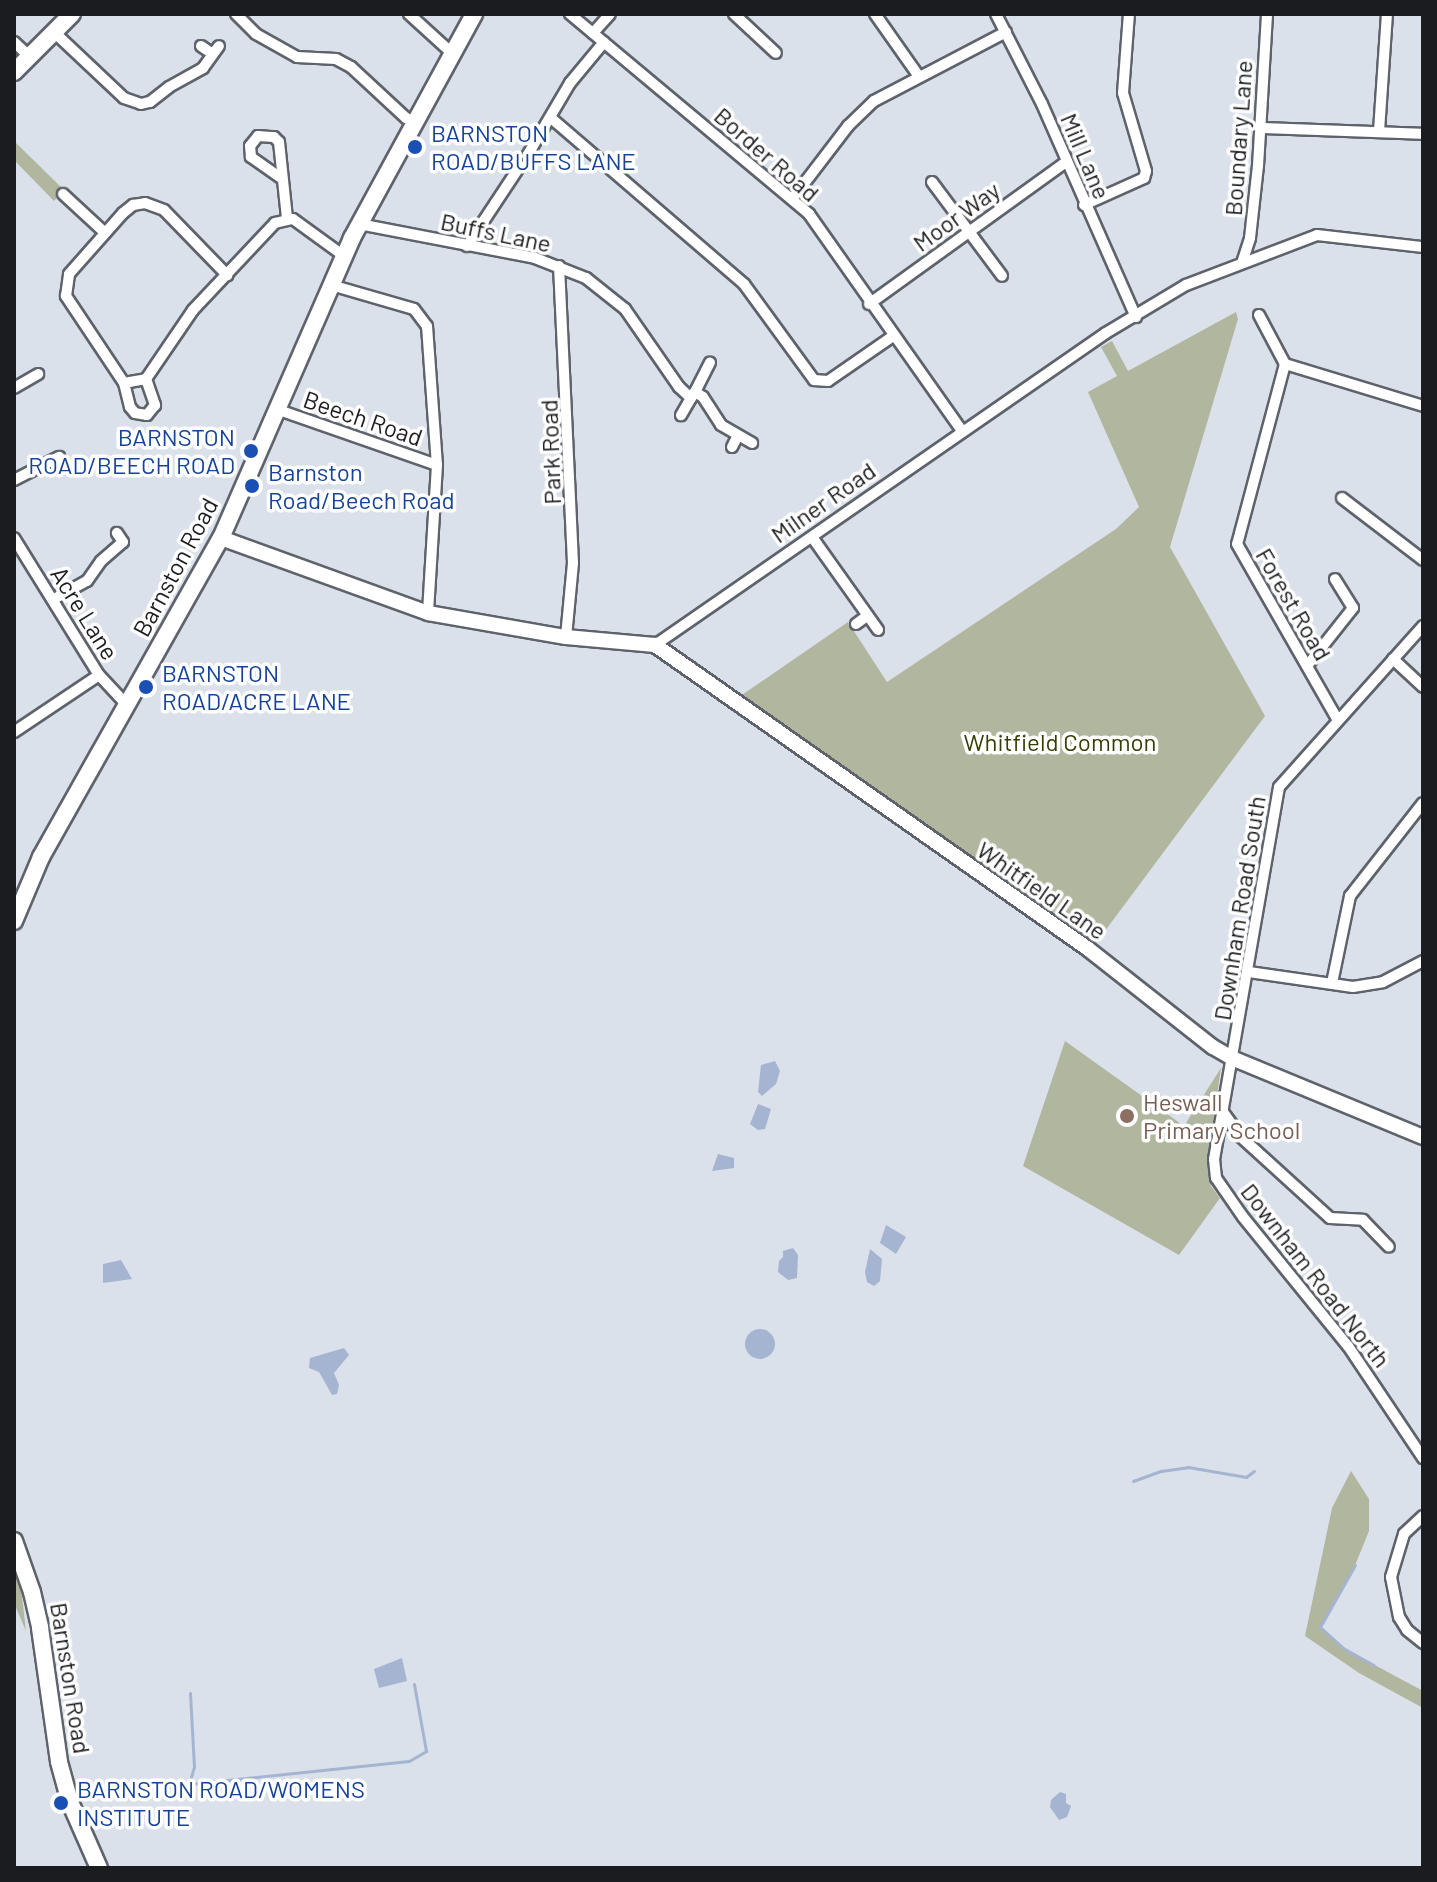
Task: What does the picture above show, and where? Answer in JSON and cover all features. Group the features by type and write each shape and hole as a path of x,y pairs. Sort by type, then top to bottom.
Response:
{"main road":[{"path":"14,72 72,14"},
{"name":"Barnston Road","path":"14,921 41,857 221,538 359,224 474,14"},
{"name":"Barnston Road","path":"14,1541 40,1628 59,1762 70,1802 99,1868"}],"street":[{"path":"236,14 256,34 297,57 336,59 351,67 406,118 416,122"},
{"path":"409,14 453,54"},
{"name":"Border Road","path":"570,14 809,214 869,304 962,431"},
{"path":"593,33 610,14"},
{"path":"734,14 777,53"},
{"path":"875,14 918,75"},
{"name":"Mill Lane","path":"996,14 1136,317"},
{"path":"1084,205 1144,178 1146,171 1123,93 1129,14"},
{"name":"Boundary Lane","path":"1242,263 1250,238 1261,128 1267,14"},
{"path":"1379,131 1387,14"},
{"path":"54,32 132,103 150,102 203,68 216,50 201,46"},
{"path":"793,198 848,126 874,101 918,75 1006,32"},
{"path":"14,42 30,57"},
{"path":"527,156 570,83 604,42"},
{"path":"551,118 744,284 814,380 828,381 893,336"},
{"path":"1261,128 1423,134"},
{"name":"Moor Way","path":"869,304 1066,162"},
{"path":"467,246 520,166"},
{"path":"281,178 287,218 344,256"},
{"path":"932,182 1002,276"},
{"path":"63,194 104,232"},
{"path":"146,379 155,405 147,415 135,413 130,407 124,383 66,296 69,274 104,232 133,205 156,205 227,275"},
{"path":"124,383 146,379 193,310 275,223 287,218"},
{"name":"Buffs Lane","path":"359,224 535,258 586,278 625,309 679,387 703,397 721,425 752,443"},
{"name":"Milner Road","path":"655,645 962,431 1186,285 1317,235 1423,247"},
{"name":"Park Road","path":"559,266 573,563 566,637"},
{"path":"331,285 414,309 423,315 427,326 437,465 428,613"},
{"path":"1259,315 1285,364 1423,406"},
{"path":"681,415 710,363"},
{"name":"Forest Road","path":"1285,364 1237,544 1338,720"},
{"path":"14,388 38,374"},
{"name":"Beech Road","path":"276,409 437,465"},
{"path":"732,447 738,435"},
{"path":"14,480 59,457"},
{"path":"1342,498 1423,560"},
{"path":"54,599 87,581 101,561 123,542 117,533"},
{"path":"812,537 878,630"},
{"name":"Acre Lane","path":"14,538 99,675 127,705"},
{"path":"221,538 428,613 566,637 655,645"},
{"path":"1307,666 1353,608 1335,578"},
{"path":"856,624 867,616"},
{"name":"Downham Road South","path":"1234,1059 1279,787 1423,626"},
{"name":"Whitfield Lane","path":"655,645 1087,948 1234,1059 1423,1137"},
{"path":"1393,659 1423,687"},
{"path":"14,732 99,675"},
{"path":"1332,983 1350,896 1423,803"},
{"path":"1249,972 1353,987 1383,982 1423,961"},
{"name":"Downham Road North","path":"1234,1059 1214,1159 1216,1178 1279,1266 1348,1346 1423,1458"},
{"path":"1223,1112 1241,1137 1330,1218 1363,1220 1389,1247"},
{"path":"1423,1516 1404,1534 1391,1577 1399,1617 1407,1630 1423,1643"}],"green space":[{"path":"14,141 64,190 54,201 14,160"},
{"name":"Whitfield Common","path":"1236,312 1238,319 1170,547 1265,716 1093,947 739,697 848,622 887,682 1116,529 1139,507 1088,392 1117,376 1101,347 1112,341 1128,371"},
{"name":"Heswall Primary School","path":"1065,1041 1184,1126 1221,1068 1208,1158 1211,1186 1220,1198 1179,1255 1023,1166"},
{"path":"1351,1471 1369,1499 1369,1531 1356,1563 1321,1627 1343,1648 1423,1691 1423,1708 1359,1673 1305,1636 1332,1508"},
{"path":"14,1564 21,1588 26,1631 14,1603"}],"water":[{"path":"775,1061 780,1071 776,1084 762,1096 758,1092 761,1065"},
{"path":"758,1104 771,1109 765,1129 758,1130 750,1124"},
{"path":"718,1154 734,1158 734,1168 712,1171"},
{"path":"886,1225 906,1237 896,1254 880,1243"},
{"path":"793,1248 798,1255 797,1278 788,1280 778,1272 779,1261 783,1251"},
{"path":"870,1249 882,1259 880,1281 874,1286 867,1282 865,1272"},
{"path":"121,1260 132,1279 103,1283 103,1264"},
{"path":"760,1329 771,1333 775,1344 771,1355 760,1359 749,1355 745,1344 749,1333"},
{"path":"344,1348 349,1355 334,1373 339,1385 337,1394 332,1395 319,1372 309,1368 310,1358"},
{"path":"402,1658 407,1681 379,1688 374,1669"},
{"path":"1060,1792 1066,1794 1066,1803 1071,1806 1067,1817 1059,1820 1050,1807 1051,1800"}],"waterway":[{"path":"1133,1481 1161,1471 1188,1467 1246,1477 1254,1471"},
{"path":"1355,1565 1320,1627 1343,1648 1374,1665"},
{"path":"189,1784 409,1761 426,1751 414,1684"},
{"path":"86,1796 113,1790 189,1784 194,1767 190,1693"}],"place":[{"name":"BARNSTON ROAD/BUFFS LANE","path":"415,147"},
{"name":"BARNSTON ROAD/BEECH ROAD","path":"251,451"},
{"name":"Barnston Road/Beech Road","path":"252,486"},
{"name":"BARNSTON ROAD/ACRE LANE","path":"146,687"},
{"name":"Heswall Primary School","path":"1127,1116"},
{"name":"BARNSTON ROAD/WOMENS INSTITUTE","path":"61,1803"}]}
